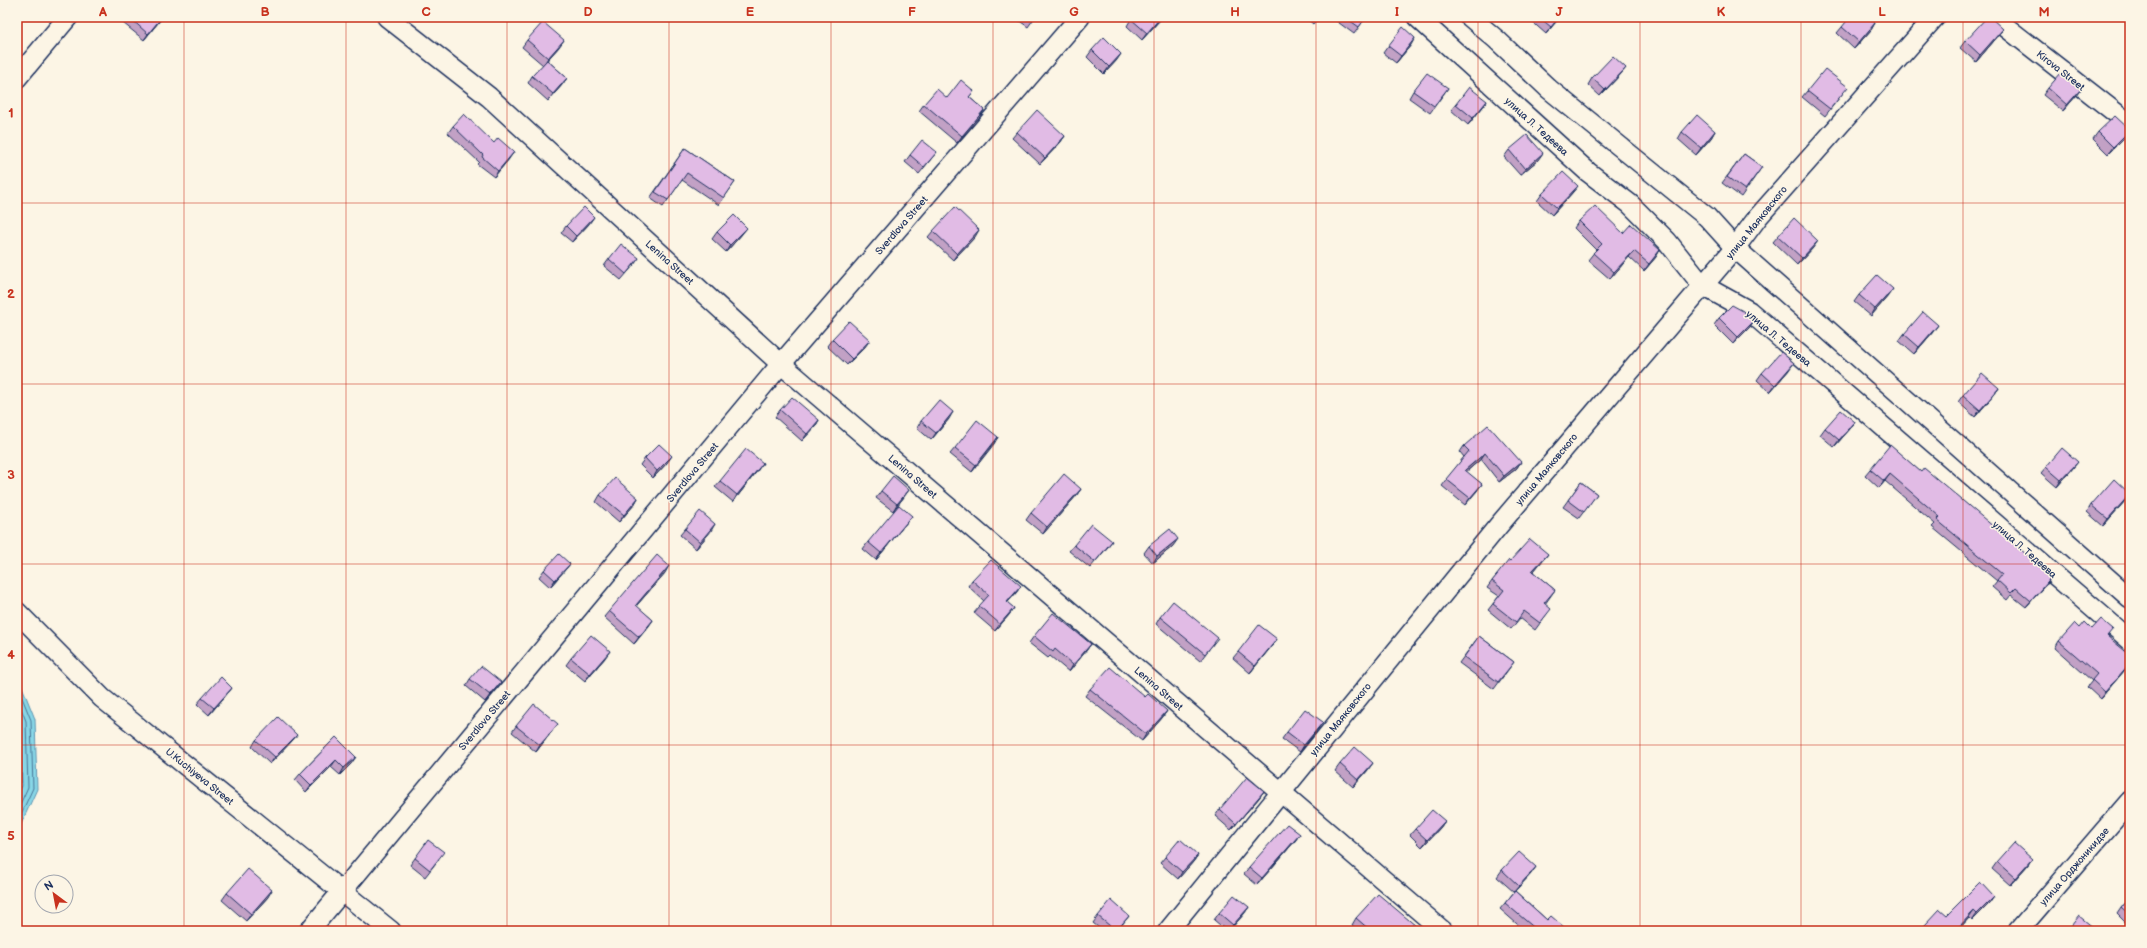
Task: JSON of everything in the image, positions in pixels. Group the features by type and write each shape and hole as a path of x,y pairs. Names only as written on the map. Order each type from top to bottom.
{"street":[{"path":"17,78 68,17"},
{"name":"Lenina Street","path":"387,17 490,97 782,364 1443,931"},
{"name":"Sverdlova Street","path":"310,931 782,364 1080,17"},
{"name":"улица Л. Тедеева","path":"1417,17 1588,172 1630,204 1667,241 1702,285 1749,311 2130,640"},
{"path":"1470,17 1498,40 1550,90 1707,217 1735,248 2130,598"},
{"name":"улица Маяковского","path":"1168,931 1499,525 1735,248 1758,217 1935,17"},
{"name":"Kirova Street","path":"1993,17 2130,124"},
{"name":"U.Kuchiyeva Street","path":"17,612 102,698 343,890 391,931"},
{"name":"улица Орджоникидзе","path":"2018,931 2130,801"}],"water":[{"path":"17,674 35,719 37,789 17,833"}],"building":[{"path":"129,17 162,17 148,34"},
{"path":"1028,17 1035,17 1032,20"},
{"path":"1134,17 1161,17 1147,33 1131,19"},
{"path":"1345,17 1366,17 1359,27"},
{"path":"1539,17 1559,17 1551,27"},
{"path":"1850,17 1868,17 1875,23 1859,42 1842,27"},
{"path":"1987,17 1990,17 2003,29 1980,55 1965,41"},
{"path":"543,22 564,40 548,58 527,40"},
{"path":"1403,27 1415,38 1401,56 1388,46"},
{"path":"1104,37 1121,54 1109,67 1092,50"},
{"path":"1613,56 1626,68 1605,90 1592,78"},
{"path":"547,60 567,78 553,94 532,76"},
{"path":"1825,69 1848,87 1830,109 1807,91"},
{"path":"1427,73 1448,88 1434,106 1413,91"},
{"path":"2061,73 2081,89 2067,105 2048,88"},
{"path":"961,80 974,91 969,97 984,110 962,136 924,104 937,89 947,98"},
{"path":"1469,87 1487,101 1473,118 1456,104"},
{"path":"1037,110 1065,136 1045,158 1017,132"},
{"path":"464,114 494,143 498,138 514,152 498,171 482,157 483,155 453,126"},
{"path":"1697,115 1715,131 1701,148 1682,132"},
{"path":"2115,116 2130,130 2113,147 2098,132"},
{"path":"1527,135 1543,153 1525,169 1509,150"},
{"path":"922,140 937,152 924,167 910,155"},
{"path":"685,148 735,182 724,198 687,173 668,200 655,192"},
{"path":"1744,154 1762,167 1745,190 1727,177"},
{"path":"1563,172 1578,186 1557,208 1542,194"},
{"path":"1595,206 1623,233 1631,224 1660,250 1649,264 1634,251 1614,272 1593,253 1602,244 1579,221"},
{"path":"584,207 594,217 576,236 566,226"},
{"path":"955,207 979,230 957,254 933,231"},
{"path":"734,215 747,228 730,245 717,232"},
{"path":"1794,218 1818,241 1802,258 1778,236"},
{"path":"621,244 639,258 626,274 609,259"},
{"path":"1877,275 1893,289 1875,309 1859,295"},
{"path":"1732,305 1743,311 1754,321 1738,337 1719,318"},
{"path":"1923,312 1938,325 1919,347 1904,334"},
{"path":"849,321 870,340 852,359 832,339"},
{"path":"1781,352 1794,363 1775,385 1762,373"},
{"path":"1982,373 1999,388 1980,410 1963,395"},
{"path":"792,397 819,420 807,434 780,410"},
{"path":"939,400 953,412 936,433 921,421"},
{"path":"1841,410 1855,422 1839,440 1825,428"},
{"path":"977,420 998,437 976,465 955,448"},
{"path":"1488,425 1521,462 1504,476 1485,453 1465,470 1482,484 1470,498 1446,479 1469,451 1464,446"},
{"path":"659,444 672,456 657,471 645,458"},
{"path":"1890,445 1921,472 1924,468 2052,576 2031,601 2016,588 2011,593 1997,580 2002,574 1937,520 1940,517 1890,474 1884,481 1870,469"},
{"path":"2062,448 2078,462 2061,480 2046,467"},
{"path":"746,449 763,463 737,495 720,481"},
{"path":"1064,474 1081,489 1047,527 1031,513"},
{"path":"893,476 909,490 897,504 881,491"},
{"path":"615,478 638,498 624,515 600,495"},
{"path":"2114,479 2130,494 2108,519 2091,505"},
{"path":"1581,482 1597,494 1584,512 1568,500"},
{"path":"899,505 912,516 881,553 868,542"},
{"path":"700,511 715,524 700,542 685,529"},
{"path":"1091,524 1112,541 1095,562 1074,545"},
{"path":"1170,529 1178,539 1157,556 1149,546"},
{"path":"1530,539 1548,554 1532,571 1555,590 1544,603 1551,609 1540,623 1524,611 1516,622 1493,604 1504,590 1492,581 1509,560 1510,561"},
{"path":"559,554 570,564 555,580 544,570"},
{"path":"657,555 669,566 636,605 653,620 639,637 609,611"},
{"path":"991,560 1021,586 1007,602 1014,608 1000,624 979,606 989,595 972,580"},
{"path":"1173,601 1218,638 1205,654 1160,617"},
{"path":"1053,613 1091,644 1073,665 1055,649 1053,652 1034,636"},
{"path":"2101,619 2113,629 2107,636 2130,655 2130,663 2105,692 2092,680 2097,674 2059,641 2075,623 2080,628 2085,622 2092,629"},
{"path":"1259,625 1277,639 1255,666 1238,652"},
{"path":"591,635 610,651 590,674 571,658"},
{"path":"1479,636 1514,662 1498,682 1464,657"},
{"path":"481,666 501,682 490,695 470,679"},
{"path":"1110,667 1145,697 1148,694 1167,711 1146,734 1090,689"},
{"path":"221,677 232,688 214,708 202,698"},
{"path":"534,704 558,724 540,745 516,726"},
{"path":"1305,709 1323,722 1304,745 1287,732"},
{"path":"278,717 297,735 275,757 256,740"},
{"path":"336,737 356,757 344,768 336,760 311,785 300,774"},
{"path":"1355,747 1373,763 1358,780 1340,764"},
{"path":"1247,777 1264,791 1236,824 1220,809"},
{"path":"1432,810 1445,821 1427,840 1415,829"},
{"path":"1287,824 1300,834 1262,878 1249,867"},
{"path":"1180,839 1198,855 1182,872 1165,857"},
{"path":"428,840 444,852 430,870 415,858"},
{"path":"2014,843 2032,859 2015,878 1997,862"},
{"path":"1519,852 1536,867 1519,886 1502,870"},
{"path":"248,869 272,890 251,914 227,893"},
{"path":"1980,882 1994,897 1977,914 1974,911 1955,931 1931,931 1925,925 1940,909 1947,915"},
{"path":"1515,891 1547,920 1551,916 1565,928 1563,931 1538,931 1505,903"},
{"path":"1378,894 1422,931 1371,931 1356,918"},
{"path":"1234,895 1249,907 1233,925 1219,913"},
{"path":"2130,898 2130,916 2121,908"},
{"path":"1111,900 1129,916 1116,931 1098,916"},
{"path":"2079,916 2094,928 2091,931 2067,931"}]}
